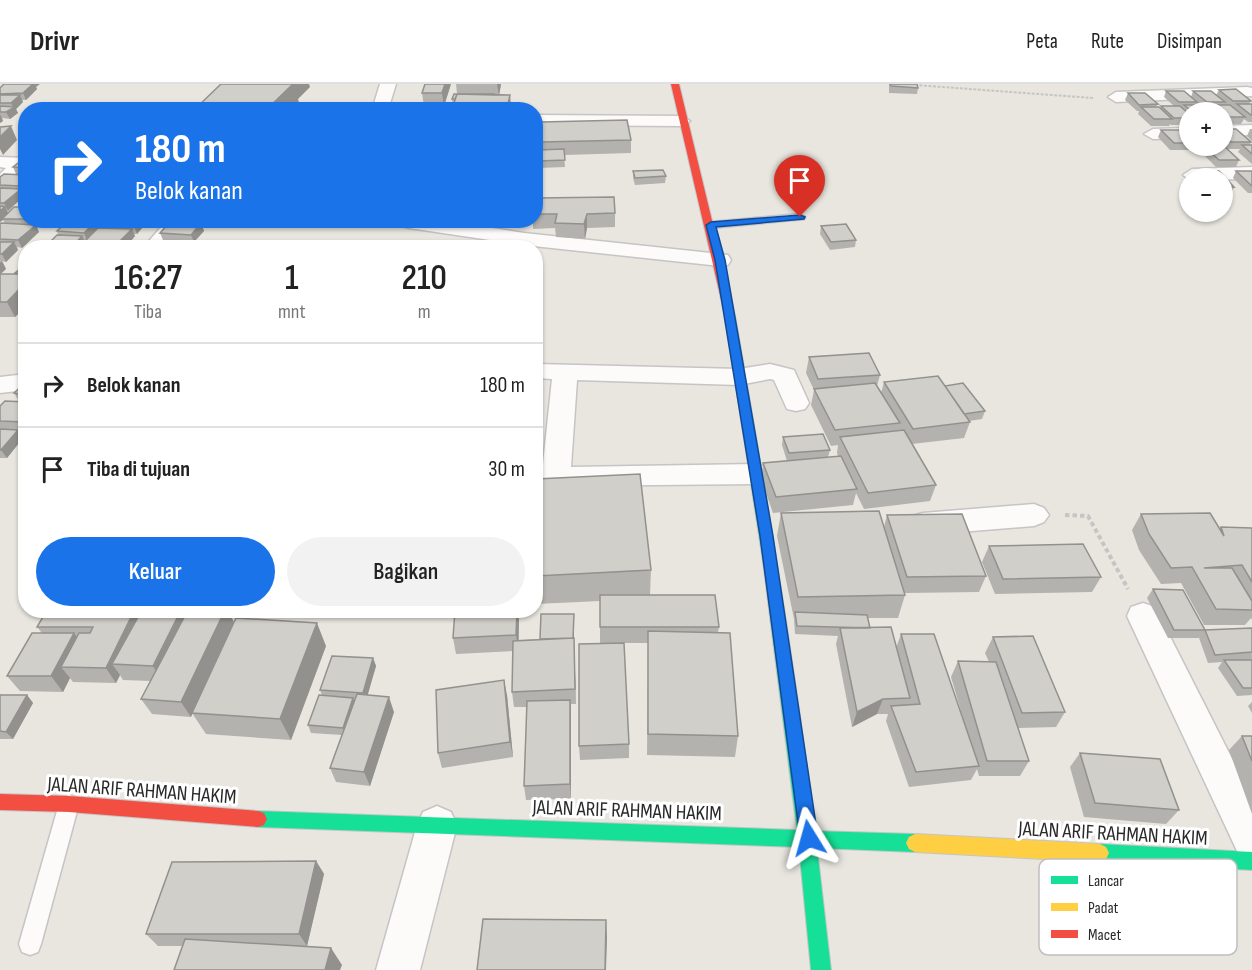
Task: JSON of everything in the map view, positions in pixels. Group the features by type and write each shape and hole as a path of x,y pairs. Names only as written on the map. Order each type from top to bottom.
{"street":[{"path":"382,102 388,84"},
{"path":"675,84 682,121 720,260 756,474 778,535 821,970"},
{"path":"1109,98 1245,90"},
{"path":"543,120 682,121"},
{"path":"1233,131 1252,130"},
{"path":"1153,134 1179,133"},
{"path":"0,162 18,162"},
{"path":"0,184 18,168"},
{"path":"1233,174 1252,173"},
{"path":"160,240 171,228"},
{"path":"450,228 533,240"},
{"path":"543,241 720,260"},
{"path":"543,371 739,378 770,371 785,375 796,403"},
{"path":"566,373 546,474 756,474"},
{"path":"0,385 18,383"},
{"path":"894,526 1034,515"},
{"path":"1143,616 1252,839"},
{"name":"JALAN ARIF RAHMAN HAKIM","path":"0,802 69,804 272,820 809,838 1213,859"},
{"path":"398,970 437,825"},
{"name":"JALAN ARIF RAHMAN HAKIM","path":"1237,860 1252,861"}],"lane":[{"path":"711,225 800,217"},
{"path":"30,944 69,804"}],"path":[{"path":"915,85 1109,98"},
{"path":"1034,515 1088,516 1143,616"}],"building":[{"path":"4,84 33,84 23,93 0,94 0,88"},
{"path":"221,84 293,84 274,102 202,102"},
{"path":"425,84 445,84 442,93 422,93"},
{"path":"890,84 917,84 918,88 891,86"},
{"path":"1236,89 1251,101 1233,101 1219,90"},
{"path":"1166,91 1184,91 1197,102 1179,102"},
{"path":"1193,91 1211,91 1225,102 1207,102"},
{"path":"1128,93 1145,93 1158,104 1139,105"},
{"path":"457,94 510,95 508,102 454,102"},
{"path":"0,95 20,95 11,103 0,103"},
{"path":"1237,104 1252,104 1252,115 1251,115"},
{"path":"0,106 15,107 6,112 0,112"},
{"path":"1161,106 1179,106 1179,118 1174,118"},
{"path":"1141,107 1159,107 1172,119 1154,119"},
{"path":"1233,107 1245,117 1233,117"},
{"path":"627,120 631,140 543,142 543,122"},
{"path":"11,126 0,137 0,127"},
{"path":"1233,129 1236,129 1251,142 1233,142"},
{"path":"1161,130 1179,130 1179,143 1174,143"},
{"path":"1242,145 1252,145 1252,154"},
{"path":"564,149 565,160 543,161 543,150"},
{"path":"1233,154 1239,160 1219,160 1215,156"},
{"path":"663,170 666,176 635,178 633,171"},
{"path":"1236,171 1252,171 1252,186"},
{"path":"4,174 18,175 18,186 0,185 0,177"},
{"path":"0,188 18,189 18,191 4,203 0,203"},
{"path":"614,197 615,213 587,214 584,224 555,223 557,214 543,214 543,198"},
{"path":"14,207 18,207 18,219 2,219"},
{"path":"0,224 18,224 18,228 32,228 18,240 0,239"},
{"path":"846,224 856,240 831,242 821,226"},
{"path":"60,228 89,228 84,233 57,231"},
{"path":"98,228 132,229 121,240 86,240"},
{"path":"165,228 197,228 191,235 160,233"},
{"path":"57,235 82,236 78,240 52,240"},
{"path":"0,242 14,242 0,254"},
{"path":"0,274 18,274 18,290 7,302 0,302"},
{"path":"869,353 880,375 818,379 809,357"},
{"path":"938,376 970,422 913,429 884,382"},
{"path":"875,383 900,423 835,430 814,389"},
{"path":"963,383 985,411 964,414 945,386"},
{"path":"5,401 18,402 18,422 0,421 0,406"},
{"path":"0,429 18,430 1,450 0,450"},
{"path":"904,430 936,485 868,493 840,437"},
{"path":"823,434 830,450 789,453 783,437"},
{"path":"841,456 857,489 776,497 763,463"},
{"path":"640,474 651,570 543,576 543,479"},
{"path":"879,511 905,595 798,597 781,513"},
{"path":"1210,513 1224,536 1221,527 1252,528 1252,582 1242,565 1204,568 1232,568 1252,601 1252,610 1216,609 1192,567 1171,568 1149,534 1141,514"},
{"path":"962,514 986,576 907,577 887,515"},
{"path":"1083,544 1101,577 1003,579 989,546"},
{"path":"1153,589 1183,590 1205,630 1174,630"},
{"path":"600,595 715,595 719,627 600,627"},
{"path":"795,612 867,615 870,628 797,626"},
{"path":"543,614 574,614 573,638 540,639"},
{"path":"42,618 131,618 106,668 61,667 79,633 90,633 93,627 37,627"},
{"path":"138,618 177,618 153,666 112,664"},
{"path":"184,618 221,618 181,702 141,699"},
{"path":"236,618 317,623 280,719 192,713"},
{"path":"454,618 517,618 516,635 453,638"},
{"path":"891,627 910,698 883,699 857,712 840,628"},
{"path":"1252,628 1252,652 1215,655 1205,630"},
{"path":"648,631 730,633 738,736 648,734"},
{"path":"32,633 74,633 51,676 7,676"},
{"path":"901,634 934,634 979,766 916,772 891,706 920,704"},
{"path":"1033,636 1065,712 1022,713 993,637"},
{"path":"574,638 575,689 512,692 513,641"},
{"path":"624,643 629,744 579,746 579,644"},
{"path":"332,656 373,658 363,693 320,690"},
{"path":"1224,660 1252,660 1252,688 1243,688"},
{"path":"958,661 996,662 1029,761 987,761"},
{"path":"504,680 510,742 438,753 436,690"},
{"path":"357,694 389,697 364,772 330,768"},
{"path":"0,695 27,695 6,732 0,731"},
{"path":"319,695 353,698 343,728 308,725"},
{"path":"570,700 570,784 524,786 527,701"},
{"path":"1242,736 1252,736 1252,761"},
{"path":"1080,753 1160,759 1179,810 1095,803"},
{"path":"316,861 299,934 146,934 172,862"},
{"path":"483,919 606,920 605,970 477,970"},
{"path":"185,939 331,948 325,970 174,970"}],"traffic: fast":[{"path":"730,316 782,642 804,806 821,970"},
{"path":"258,819 915,843"},
{"path":"1100,853 1214,859"},
{"path":"1237,860 1252,861"}],"traffic: slow":[{"path":"915,843 1100,853"}],"traffic: jam":[{"path":"675,84 730,316"},
{"path":"0,802 69,804 258,819"}],"route":[{"path":"800,217 711,225 720,260 766,536 809,838"}]}
